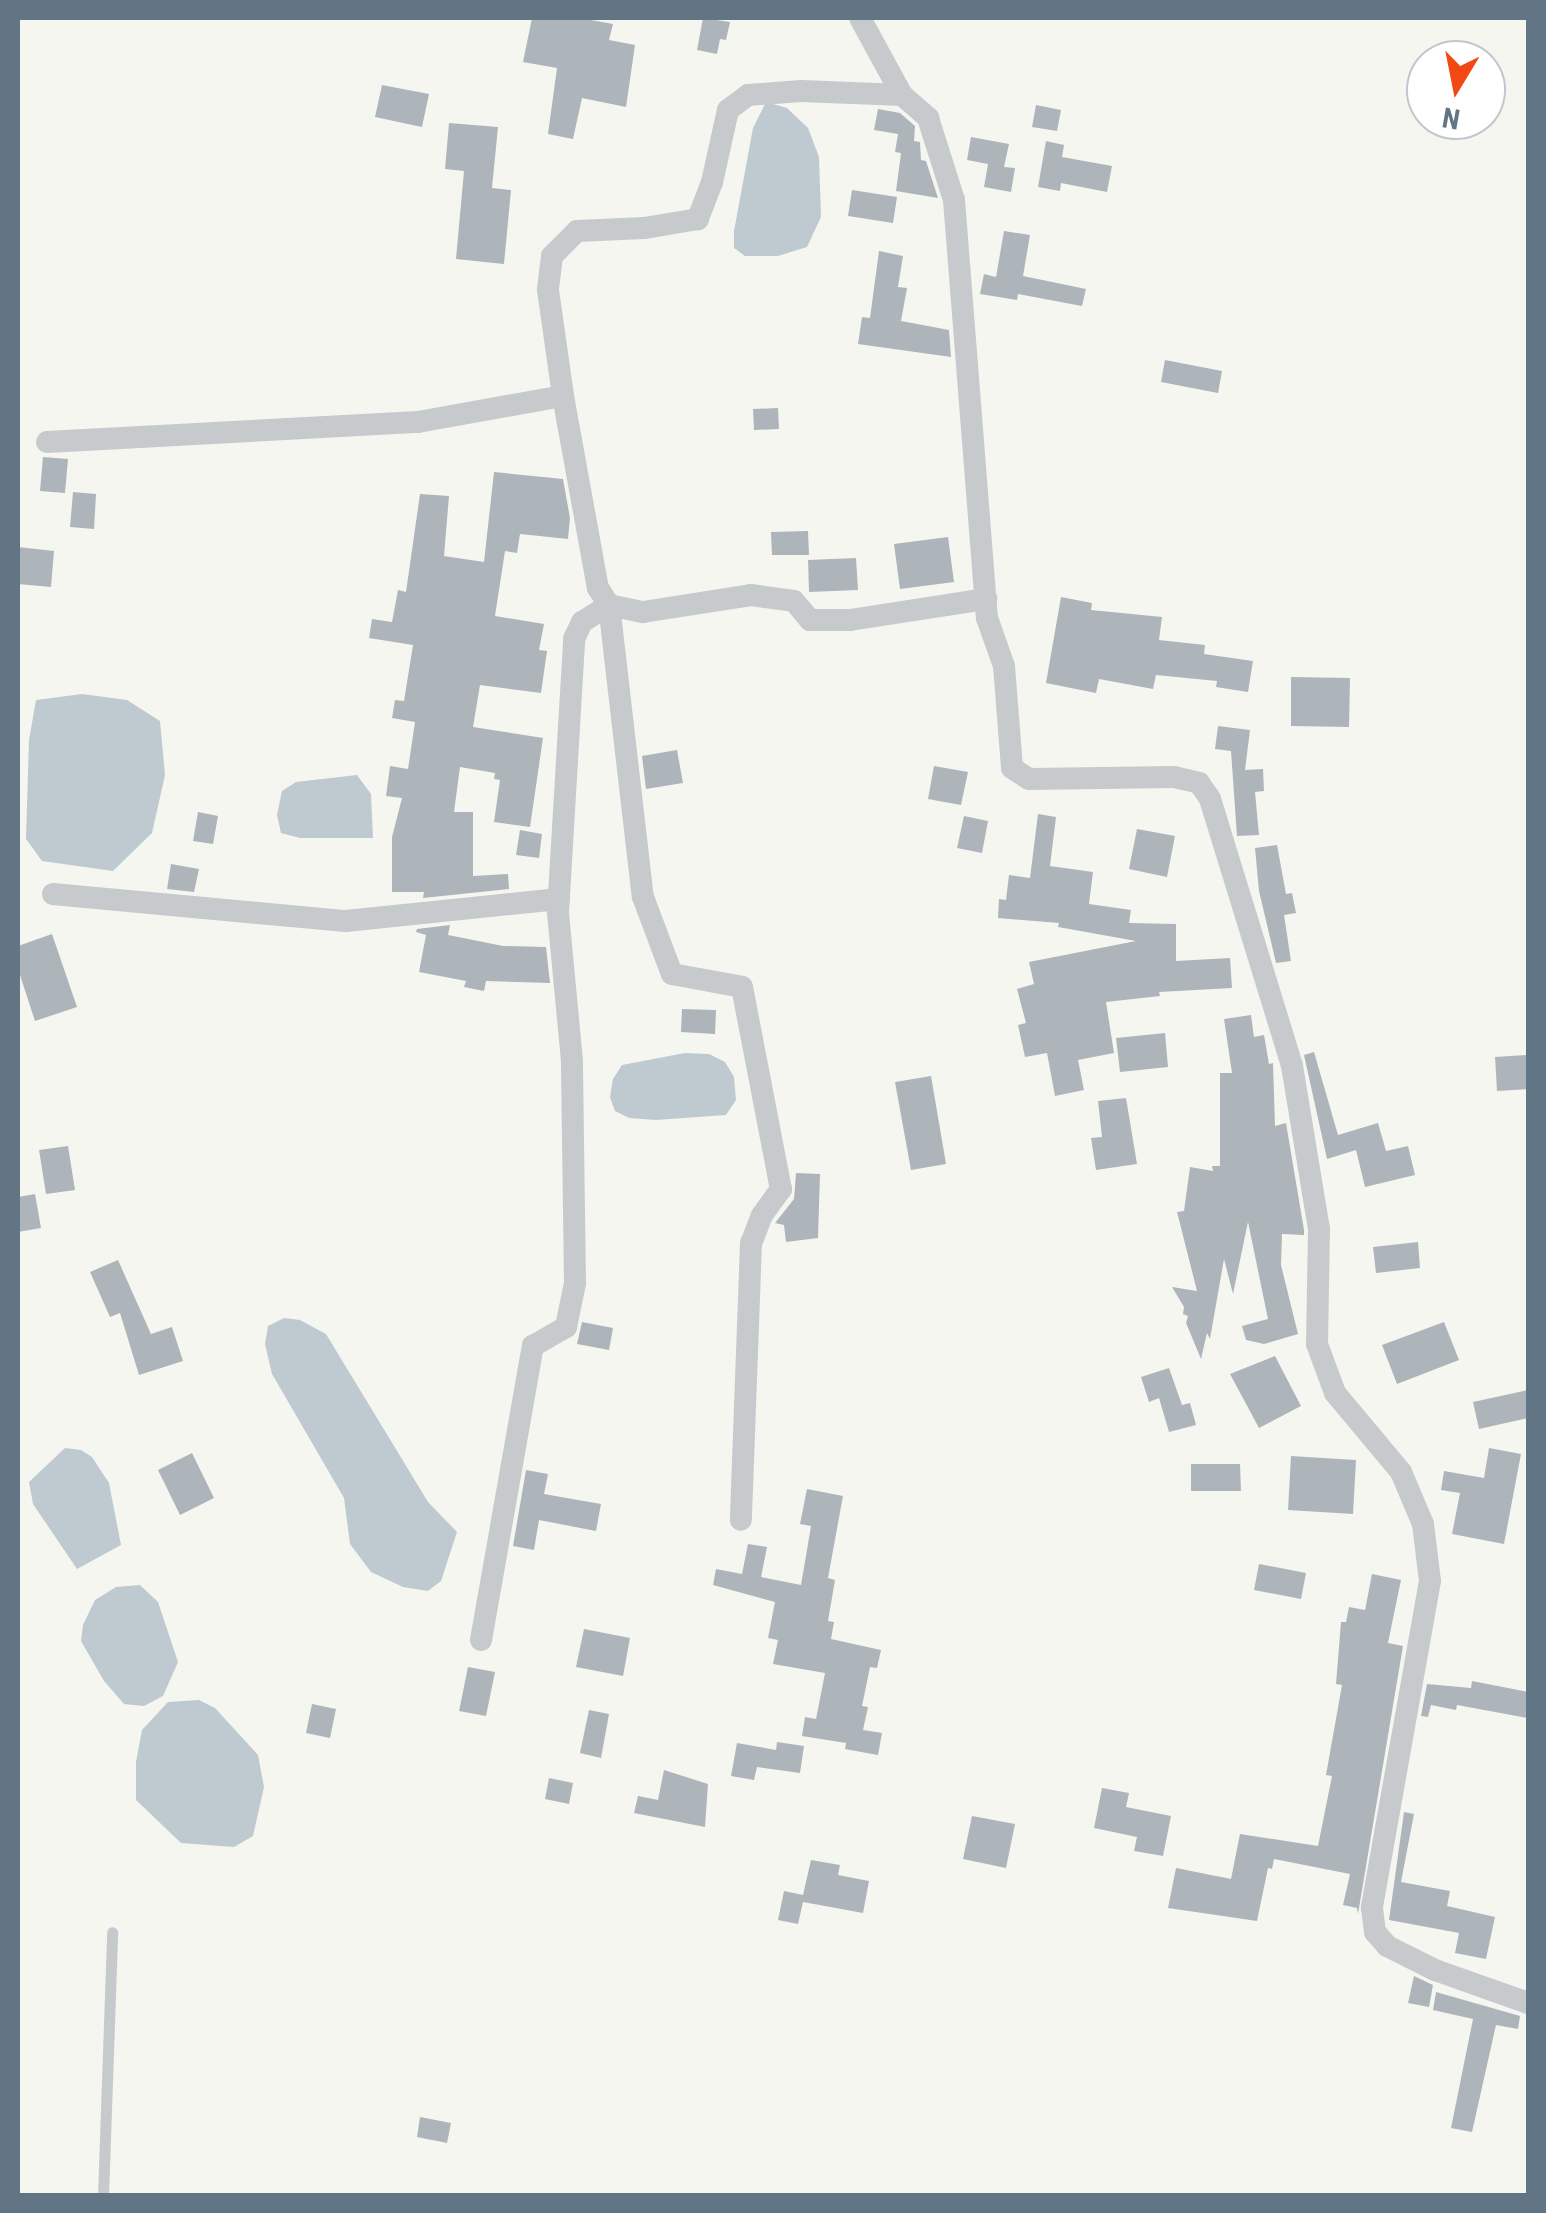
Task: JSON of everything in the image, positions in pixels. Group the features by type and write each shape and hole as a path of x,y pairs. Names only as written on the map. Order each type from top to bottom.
{"street":[{"path":"860,18 902,95 928,118 954,200 986,599 1004,666 1012,768 1029,780 1174,777 1199,783 1210,799 1292,1066 1319,1229 1317,1344 1335,1393 1401,1472 1422,1524 1430,1581 1372,1908 1375,1932 1387,1946 1435,1970 1528,2003"},
{"path":"741,1520 751,1243 762,1215 781,1189 742,987 672,974 643,897 610,605 598,588 548,290 552,256 577,231 644,228 698,219 712,182 728,110 748,95 801,90 902,95"},
{"path":"47,442 418,422 563,396"},
{"path":"481,1640 532,1346 566,1327 574,1283 572,1061 559,900 574,639 582,622 610,605 643,612 752,595 794,601 810,620 850,620 986,599"},
{"path":"53,894 346,921 559,900"}],"lane":[{"path":"103,2196 112,1932"}],"shaded area":[{"path":"766,102 787,108 808,128 819,157 821,217 807,247 778,256 745,256 734,248 734,231 753,128"},
{"path":"82,694 127,700 160,721 165,775 152,833 113,871 42,861 26,839 29,740 36,700"},
{"path":"357,775 371,794 373,838 300,838 281,833 277,815 282,791 296,782"},
{"path":"685,1053 709,1054 725,1062 734,1077 736,1100 726,1115 656,1120 629,1118 615,1111 610,1097 613,1079 622,1065"},
{"path":"284,1318 300,1320 326,1334 428,1502 457,1532 441,1581 428,1591 403,1587 371,1572 350,1544 344,1498 272,1374 265,1344 268,1326"},
{"path":"65,1448 81,1450 92,1457 109,1483 121,1545 77,1569 33,1504 29,1482"},
{"path":"140,1585 158,1602 178,1662 163,1696 144,1706 124,1704 104,1681 81,1641 83,1625 95,1600 116,1587"},
{"path":"199,1700 215,1708 258,1755 264,1787 253,1836 234,1847 181,1843 136,1800 136,1762 142,1730 168,1702"}],"building":[{"path":"532,18 580,18 613,24 609,40 635,45 626,107 582,98 573,139 548,134 557,68 523,62"},
{"path":"703,18 730,22 726,40 720,39 717,54 697,50"},
{"path":"382,85 429,94 422,127 375,117"},
{"path":"1036,105 1061,110 1057,131 1032,127"},
{"path":"878,109 900,113 915,126 914,141 920,142 921,160 926,161 938,198 896,191 901,153 895,152 898,134 874,130"},
{"path":"449,123 498,127 492,188 511,190 504,264 456,259 464,171 445,169"},
{"path":"971,137 1009,144 1004,167 1015,168 1011,192 984,187 988,164 967,160"},
{"path":"1046,141 1064,145 1062,157 1112,166 1107,192 1061,183 1060,191 1038,187"},
{"path":"852,190 897,197 893,223 848,216"},
{"path":"1004,231 1030,235 1023,276 1086,289 1082,306 1018,294 1017,300 980,294 984,274 996,277"},
{"path":"879,251 903,256 898,287 907,288 901,321 949,330 951,357 858,344 862,317 870,318"},
{"path":"1165,360 1222,371 1218,393 1161,382"},
{"path":"778,408 779,429 754,430 753,409"},
{"path":"43,457 68,459 65,493 40,491"},
{"path":"494,472 563,479 570,518 568,539 520,534 517,553 505,551 495,616 544,624 539,650 547,651 541,693 480,685 473,727 543,738 530,827 494,822 500,780 494,779 495,773 460,767 454,812 473,812 473,876 508,874 509,889 423,898 424,892 392,892 392,837 402,798 386,796 390,766 408,769 415,722 392,718 395,700 404,701 413,645 369,638 372,619 392,622 398,590 406,592 420,494 449,496 444,556 484,562"},
{"path":"73,492 96,494 94,529 70,527"},
{"path":"808,531 809,555 772,555 771,532"},
{"path":"948,537 954,582 900,589 894,544"},
{"path":"18,547 54,551 51,587 18,584"},
{"path":"856,558 858,590 809,592 808,560"},
{"path":"1061,597 1092,603 1091,610 1162,617 1159,640 1205,645 1204,654 1253,661 1248,692 1216,687 1217,681 1156,675 1153,689 1099,679 1096,693 1046,683"},
{"path":"1291,677 1350,678 1349,727 1291,726"},
{"path":"1218,726 1250,730 1245,770 1263,769 1264,791 1255,792 1259,835 1237,836 1231,751 1215,749"},
{"path":"677,750 683,783 646,789 642,756"},
{"path":"934,766 968,772 961,805 928,799"},
{"path":"198,812 218,816 213,844 193,841"},
{"path":"1038,814 1056,817 1050,866 1093,872 1089,904 1131,910 1129,923 1176,924 1176,961 1230,958 1232,988 1159,992 1160,996 1106,1002 1114,1053 1078,1060 1084,1090 1055,1096 1047,1053 1025,1057 1018,1025 1026,1023 1017,989 1034,984 1029,962 1136,941 1058,927 1059,923 998,918 999,899 1006,900 1009,875 1030,878"},
{"path":"964,816 988,821 982,853 957,848"},
{"path":"1137,829 1175,836 1167,877 1129,869"},
{"path":"520,830 542,834 539,858 516,855"},
{"path":"1277,845 1286,894 1292,893 1296,913 1284,915 1291,961 1276,963 1259,891 1255,848"},
{"path":"171,864 199,869 194,892 167,889"},
{"path":"450,925 448,935 503,946 546,947 550,983 486,981 484,991 464,987 466,981 419,972 426,935 416,932 417,929"},
{"path":"52,934 77,1007 35,1021 18,969 18,946"},
{"path":"682,1009 716,1010 715,1034 681,1032"},
{"path":"1251,1015 1254,1037 1264,1035 1269,1064 1273,1063 1275,1126 1286,1123 1304,1230 1304,1235 1282,1234 1281,1265 1298,1334 1264,1344 1246,1340 1242,1326 1268,1319 1248,1222 1233,1294 1224,1259 1210,1339 1207,1333 1201,1359 1186,1323 1188,1316 1183,1314 1184,1307 1172,1287 1197,1291 1177,1212 1184,1211 1190,1167 1213,1171 1212,1166 1220,1166 1220,1073 1232,1073 1224,1019"},
{"path":"1165,1033 1168,1067 1120,1072 1116,1038"},
{"path":"1314,1052 1338,1135 1378,1123 1386,1151 1408,1146 1415,1175 1365,1187 1356,1150 1327,1159 1304,1055"},
{"path":"1528,1055 1528,1089 1497,1091 1495,1057"},
{"path":"931,1076 946,1164 911,1170 895,1082"},
{"path":"1126,1098 1137,1164 1096,1170 1091,1138 1102,1137 1098,1101"},
{"path":"68,1146 75,1190 46,1194 39,1150"},
{"path":"796,1173 820,1174 818,1238 786,1242 784,1225 775,1223 794,1199"},
{"path":"35,1194 41,1228 18,1232 18,1197"},
{"path":"1418,1242 1420,1268 1376,1273 1373,1247"},
{"path":"118,1260 151,1334 172,1327 183,1361 139,1375 120,1313 110,1317 90,1272"},
{"path":"582,1322 613,1328 609,1350 577,1344"},
{"path":"1444,1322 1459,1360 1397,1384 1382,1345"},
{"path":"1275,1356 1301,1406 1259,1428 1230,1374"},
{"path":"1169,1368 1182,1405 1190,1403 1196,1425 1169,1432 1159,1398 1149,1402 1141,1377"},
{"path":"1528,1390 1528,1418 1479,1429 1473,1402"},
{"path":"1489,1448 1521,1454 1504,1544 1452,1534 1460,1493 1441,1490 1444,1471 1484,1478"},
{"path":"192,1453 214,1498 180,1515 158,1470"},
{"path":"1291,1456 1356,1460 1353,1514 1288,1510"},
{"path":"1191,1464 1240,1464 1241,1491 1191,1491"},
{"path":"526,1470 548,1474 544,1494 601,1504 596,1531 539,1520 534,1550 513,1546"},
{"path":"807,1489 843,1496 828,1578 835,1580 828,1621 834,1622 831,1639 881,1650 877,1668 870,1667 862,1706 868,1707 863,1730 882,1733 878,1755 845,1749 846,1743 802,1736 805,1717 816,1719 825,1673 773,1664 778,1640 768,1638 775,1602 713,1585 716,1569 742,1574 748,1544 767,1547 761,1577 801,1585 811,1526 800,1524"},
{"path":"1259,1564 1306,1573 1301,1599 1254,1590"},
{"path":"1372,1574 1401,1580 1388,1643 1403,1646 1358,1914 1357,1908 1343,1905 1350,1874 1274,1859 1272,1869 1268,1868 1257,1921 1168,1908 1176,1868 1231,1879 1240,1834 1318,1846 1332,1776 1326,1775 1342,1685 1336,1684 1341,1622 1346,1622 1349,1607 1365,1610"},
{"path":"584,1629 630,1638 623,1676 576,1667"},
{"path":"468,1667 495,1672 486,1716 459,1711"},
{"path":"1472,1681 1528,1692 1528,1718 1457,1705 1456,1710 1431,1705 1428,1717 1421,1716 1427,1684 1471,1688"},
{"path":"312,1704 336,1709 330,1738 306,1733"},
{"path":"589,1710 609,1714 601,1758 580,1753"},
{"path":"777,1742 804,1746 800,1773 757,1767 754,1780 731,1776 737,1743 776,1750"},
{"path":"664,1770 708,1784 705,1827 634,1813 638,1796 658,1800"},
{"path":"549,1778 573,1783 569,1804 545,1799"},
{"path":"1102,1788 1129,1793 1126,1807 1171,1816 1163,1856 1134,1851 1137,1837 1094,1828"},
{"path":"1404,1812 1414,1814 1401,1882 1450,1891 1447,1906 1495,1917 1486,1959 1455,1953 1459,1933 1389,1920"},
{"path":"972,1816 1015,1824 1006,1868 963,1859"},
{"path":"811,1860 840,1865 838,1875 869,1881 863,1913 803,1902 798,1924 778,1920 784,1891 803,1895"},
{"path":"1414,1976 1433,1985 1429,2007 1408,2003"},
{"path":"1436,1992 1520,2016 1518,2029 1496,2025 1472,2132 1451,2128 1473,2019 1433,2010"},
{"path":"420,2117 451,2123 447,2143 417,2137"}]}
